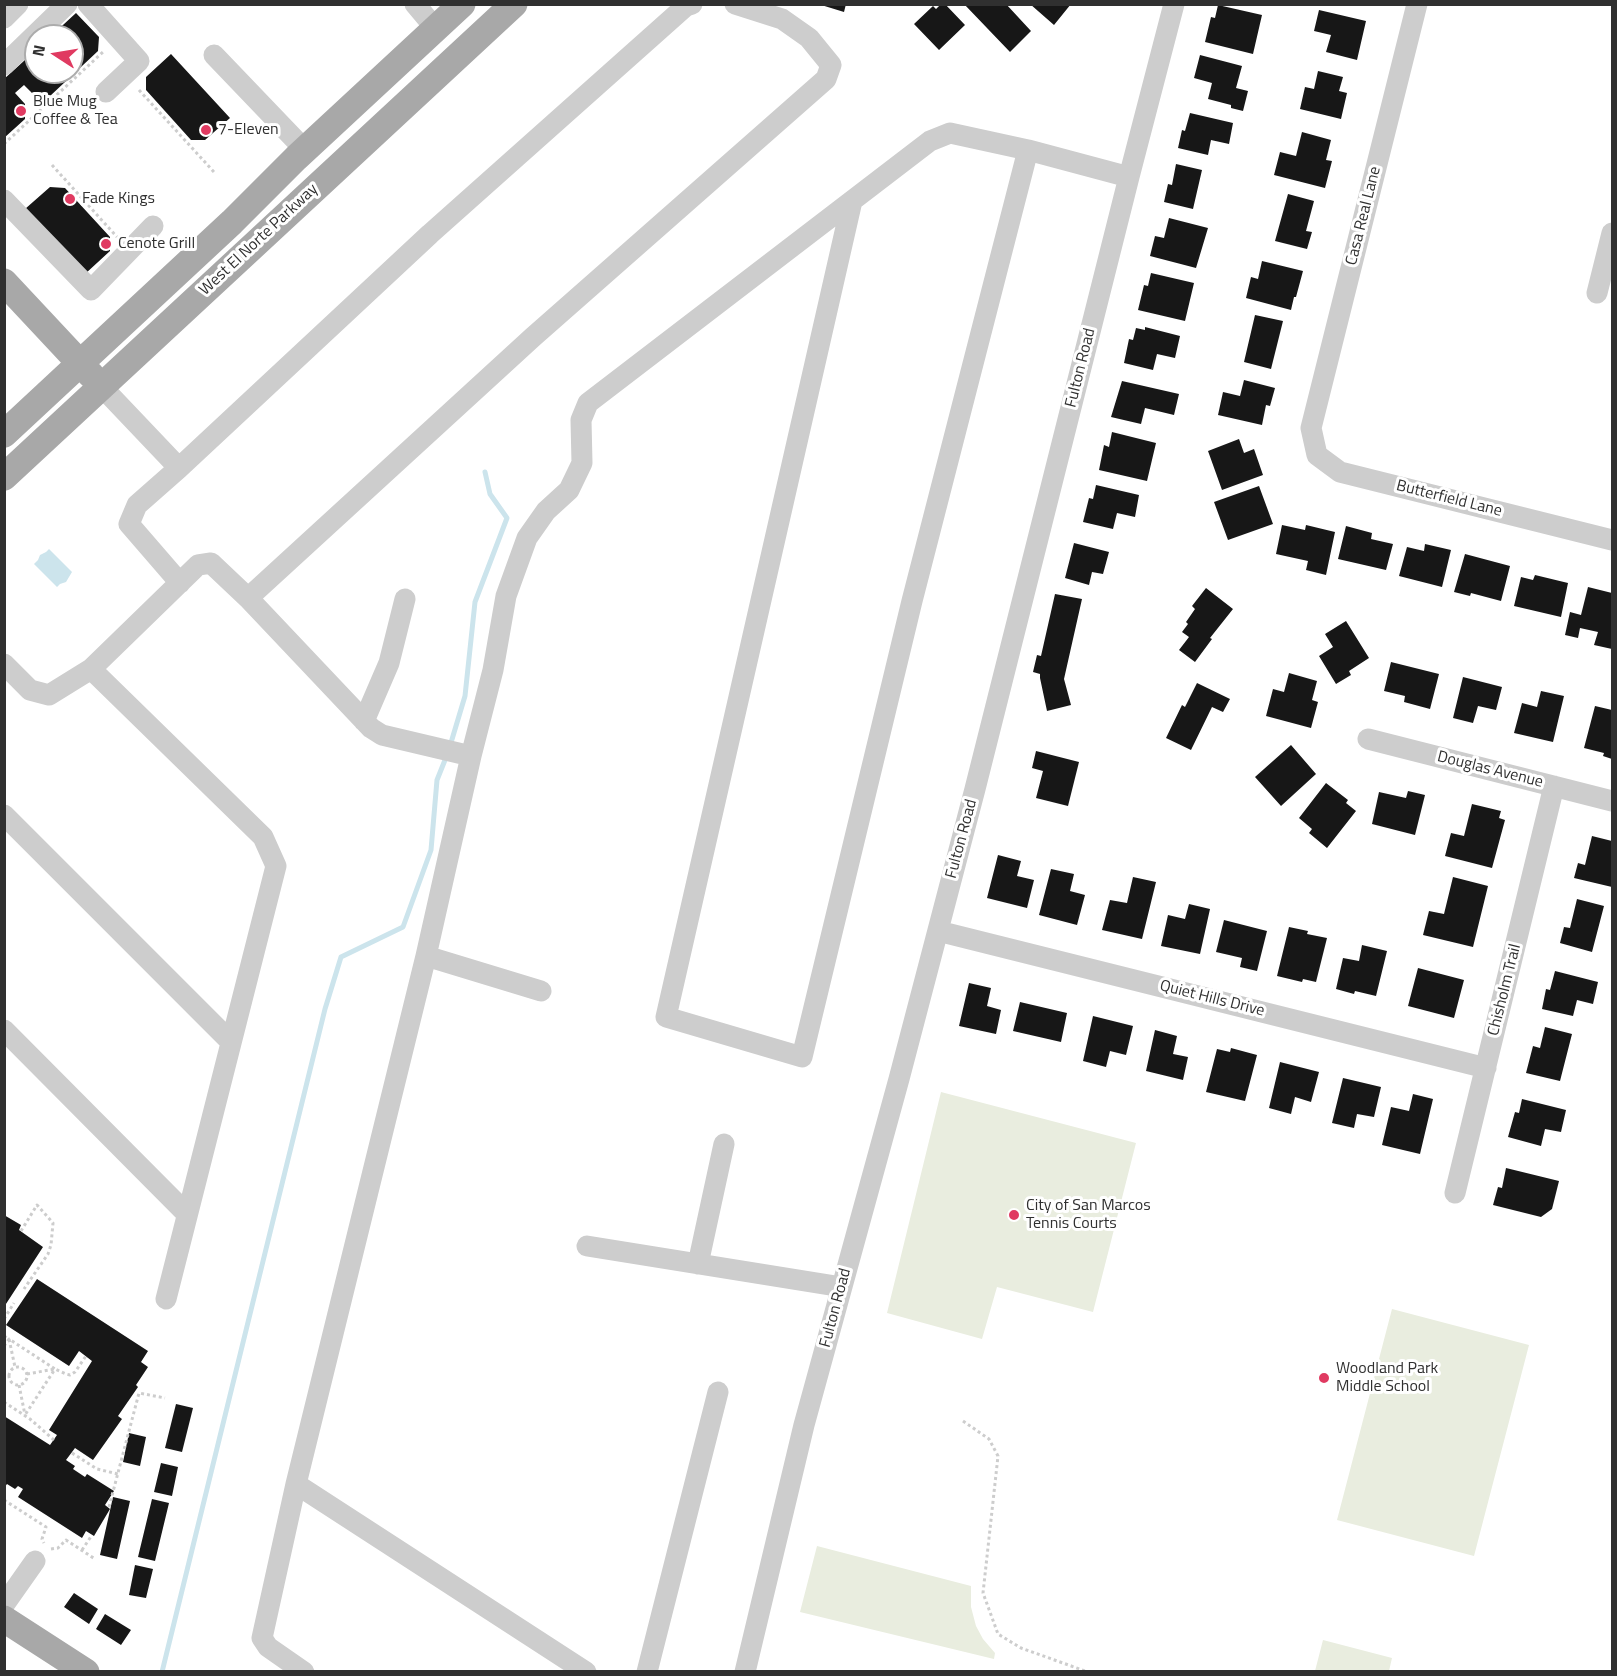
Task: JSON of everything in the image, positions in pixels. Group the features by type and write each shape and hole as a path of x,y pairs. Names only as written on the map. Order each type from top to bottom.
{"main road":[{"name":"West El Norte Parkway","path":"4,434 462,4"},
{"name":"West El Norte Parkway","path":"4,477 514,4"},
{"path":"4,282 102,387"},
{"path":"4,1619 86,1671"}],"street":[{"path":"4,18 18,4"},
{"path":"4,65 67,4"},
{"path":"88,4 139,61 106,92"},
{"path":"415,4 436,28"},
{"path":"180,583 129,524 136,505 179,468 430,234 686,6 692,4"},
{"path":"248,598 533,337 826,79 831,65 809,39 782,19 735,4"},
{"name":"Fulton Road","path":"745,1671 804,1425 978,779 1174,4"},
{"name":"Casa Real Lane","path":"1311,428 1417,4"},
{"path":"214,55 304,150"},
{"path":"304,1671 268,1647 262,1638 296,1484 426,956 455,752 493,670 506,596 527,538 546,511 569,490 582,463 580,420 588,403 930,141 950,133 1028,150 1129,177"},
{"path":"852,201 666,1017 802,1057 912,601 1028,150"},
{"path":"4,200 91,290 153,226"},
{"path":"1597,293 1612,233"},
{"path":"102,387 179,468"},
{"name":"Butterfield Lane","path":"1311,428 1317,455 1340,472 1612,540"},
{"path":"4,664 30,690 50,694 91,669 198,565 211,563 248,598 371,728 382,735 455,752"},
{"path":"364,721 389,663 405,599"},
{"path":"91,669 263,837 276,866 166,1299"},
{"name":"Douglas Avenue","path":"1368,739 1612,801"},
{"name":"Chisholm Trail","path":"1455,1193 1554,786"},
{"path":"4,815 231,1042"},
{"name":"Quiet Hills Drive","path":"938,931 1486,1068"},
{"path":"426,956 541,991"},
{"path":"4,1030 187,1214"},
{"path":"698,1264 724,1144"},
{"path":"587,1246 842,1287"},
{"path":"647,1671 718,1392"},
{"path":"296,1484 585,1671"},
{"path":"4,1605 35,1561"}],"path":[{"path":"4,144 20,132 104,52 105,44"},
{"path":"139,90 214,172"},
{"path":"52,165 129,251"},
{"path":"21,1232 37,1205 53,1223 48,1254 24,1289"},
{"path":"4,1319 14,1303"},
{"path":"4,1336 55,1369 70,1375 75,1372 86,1356"},
{"path":"4,1346 9,1339"},
{"path":"9,1339 15,1367"},
{"path":"15,1367 23,1369 27,1374"},
{"path":"15,1367 10,1371 7,1379 13,1384 19,1385 25,1382 27,1374"},
{"path":"27,1374 55,1369"},
{"path":"25,1415 55,1369"},
{"path":"19,1385 25,1415"},
{"path":"109,1508 140,1393 165,1398"},
{"path":"4,1402 25,1415 54,1440"},
{"path":"963,1421 989,1438 998,1456 983,1593 998,1634 1021,1648 1088,1671"},
{"path":"72,1453 96,1469 118,1474"},
{"path":"4,1500 46,1527 42,1539 46,1546 53,1549 58,1548 66,1540 95,1559"},
{"path":"82,1550 92,1535"}],"shaded area":[{"name":"City of San Marcos Tennis Courts","path":"941,1092 1136,1143 1093,1312 997,1287 982,1339 887,1313"},
{"path":"1392,1309 1529,1345 1474,1556 1337,1520"},
{"path":"817,1546 971,1586 971,1607 976,1626 995,1653 994,1659 800,1612"},
{"path":"1323,1640 1392,1658 1389,1671 1315,1671"}],"water":[{"path":"49,549 72,572 66,582 57,587 34,564 40,555"}],"building":[{"path":"818,4 846,4 844,12"},
{"path":"941,4 945,4 965,25 939,50 914,24 933,6 936,9"},
{"path":"964,4 1006,4 1031,31 1010,52"},
{"path":"1030,4 1071,4 1054,25"},
{"path":"1218,5 1262,15 1253,54 1205,42 1211,17 1215,18"},
{"path":"1319,10 1366,21 1357,60 1326,52 1331,35 1314,31"},
{"path":"76,13 99,37 98,51 84,64 84,24 64,24"},
{"path":"171,54 230,118 205,140 191,140 146,90 146,77"},
{"path":"1200,55 1242,66 1236,88 1248,91 1243,111 1208,99 1212,83 1194,78"},
{"path":"24,61 24,84 63,84 49,97 35,96 24,85 15,93 25,104 25,119 4,138 4,79"},
{"path":"1318,71 1343,77 1339,91 1347,93 1341,119 1300,109 1305,87 1314,89"},
{"path":"1190,113 1233,123 1229,144 1211,140 1208,155 1178,148 1182,130 1185,131"},
{"path":"1302,132 1331,140 1326,160 1332,161 1325,188 1274,175 1280,152 1296,156"},
{"path":"1176,164 1202,170 1193,209 1164,202 1168,184 1172,185"},
{"path":"50,187 65,188 110,237 110,251 85,274 25,209"},
{"path":"1288,194 1314,201 1306,231 1312,232 1307,249 1275,241"},
{"path":"1169,218 1208,228 1196,268 1150,256 1155,236 1164,238"},
{"path":"1262,261 1303,271 1291,310 1246,298 1251,277 1258,279"},
{"path":"1151,273 1194,283 1185,321 1138,310 1144,285 1148,286"},
{"path":"1255,315 1283,321 1271,369 1244,362"},
{"path":"1145,327 1180,336 1175,358 1157,354 1153,370 1124,363 1129,339 1133,340 1136,328 1145,330"},
{"path":"1244,380 1275,388 1270,406 1266,405 1262,425 1218,415 1223,392 1240,396"},
{"path":"1122,381 1179,394 1174,415 1145,408 1141,424 1111,417"},
{"path":"1112,432 1156,443 1147,481 1099,470 1104,445 1109,447"},
{"path":"1239,439 1244,453 1254,449 1263,475 1222,490 1208,451"},
{"path":"1096,485 1139,495 1135,517 1117,513 1113,529 1083,522 1089,498 1093,499"},
{"path":"1259,486 1273,524 1228,540 1214,502"},
{"path":"1282,525 1305,530 1306,525 1335,532 1326,575 1306,570 1308,561 1276,554"},
{"path":"1346,526 1372,533 1371,539 1393,544 1386,570 1338,559"},
{"path":"1074,543 1109,552 1103,574 1092,572 1089,585 1065,578"},
{"path":"1425,544 1451,550 1442,587 1399,576 1407,547 1424,551"},
{"path":"1465,554 1510,566 1501,601 1471,593 1470,596 1454,592"},
{"path":"1535,575 1568,583 1561,617 1514,606 1521,577 1533,580"},
{"path":"1588,587 1612,593 1612,649 1594,645 1598,632 1580,628 1578,638 1565,635 1570,612 1581,615"},
{"path":"1206,588 1233,609 1195,662 1179,650 1189,637 1182,632 1195,609 1192,606"},
{"path":"1055,594 1082,599 1064,679 1071,705 1047,711 1040,674 1033,672 1037,655 1041,656"},
{"path":"1346,621 1369,658 1349,671 1351,675 1336,684 1319,656 1333,647 1325,634"},
{"path":"1391,662 1439,674 1430,709 1404,702 1405,696 1384,691"},
{"path":"1289,673 1317,681 1312,700 1318,702 1311,728 1266,716 1273,689 1284,692"},
{"path":"1463,677 1502,687 1496,710 1478,706 1473,723 1453,718"},
{"path":"1197,683 1230,699 1223,712 1212,707 1191,750 1166,738 1182,705 1185,707"},
{"path":"1541,691 1564,696 1553,742 1514,733 1522,703 1537,707"},
{"path":"1595,706 1612,710 1612,759 1603,756 1604,753 1584,748"},
{"path":"1291,745 1316,774 1281,806 1255,777"},
{"path":"1036,751 1079,762 1068,806 1036,798 1043,771 1032,768"},
{"path":"1326,783 1348,800 1346,803 1356,811 1327,848 1309,833 1312,829 1299,818"},
{"path":"1408,791 1425,795 1415,835 1372,824 1379,792 1406,798"},
{"path":"1472,804 1501,811 1499,818 1505,820 1492,868 1445,856 1451,833 1464,836"},
{"path":"1592,836 1612,841 1612,887 1574,878 1578,863 1585,865"},
{"path":"998,855 1021,861 1017,876 1034,880 1027,908 987,898"},
{"path":"1051,869 1074,874 1070,891 1085,895 1077,925 1039,915"},
{"path":"1133,877 1156,882 1142,939 1102,930 1110,900 1127,903"},
{"path":"1453,877 1488,886 1473,947 1423,935 1429,911 1444,914"},
{"path":"1577,899 1604,906 1592,952 1560,943 1564,927 1570,928"},
{"path":"1189,904 1210,909 1200,954 1161,946 1168,915 1185,919"},
{"path":"1224,920 1267,931 1257,971 1240,967 1242,958 1216,952"},
{"path":"1289,927 1327,938 1316,982 1303,979 1302,982 1277,976"},
{"path":"1362,945 1387,951 1376,996 1355,991 1354,994 1336,989 1343,958 1359,961"},
{"path":"1418,968 1464,980 1454,1018 1408,1006"},
{"path":"1555,971 1598,982 1593,1004 1577,1000 1573,1016 1542,1009 1546,989 1550,990"},
{"path":"969,983 991,988 987,1006 1001,1010 996,1034 959,1026"},
{"path":"1020,1002 1067,1013 1061,1042 1013,1031"},
{"path":"1093,1016 1133,1026 1126,1055 1110,1051 1106,1067 1083,1061"},
{"path":"1545,1027 1572,1034 1560,1081 1526,1073 1533,1046 1540,1048"},
{"path":"1155,1030 1177,1036 1173,1054 1188,1057 1183,1080 1146,1071"},
{"path":"1231,1048 1257,1055 1245,1101 1206,1092 1217,1049 1230,1052"},
{"path":"1280,1062 1319,1072 1311,1102 1295,1097 1291,1114 1269,1108"},
{"path":"1343,1078 1381,1087 1374,1117 1357,1114 1354,1128 1332,1123"},
{"path":"1413,1094 1433,1099 1420,1154 1382,1145 1391,1107 1409,1111"},
{"path":"1522,1099 1566,1110 1561,1132 1545,1129 1541,1146 1508,1137 1515,1112 1519,1113"},
{"path":"1506,1168 1559,1181 1552,1209 1541,1217 1493,1205 1498,1187 1502,1188"},
{"path":"4,1215 21,1225 19,1230 43,1247 4,1307"},
{"path":"37,1279 148,1351 141,1362 148,1367 136,1385 138,1387 118,1416 122,1419 93,1460 75,1448 66,1460 75,1466 73,1469 85,1477 87,1474 114,1491 105,1505 110,1509 94,1536 86,1531 82,1538 18,1497 23,1489 18,1486 15,1489 7,1484 4,1488 4,1416 50,1445 57,1435 49,1430 92,1361 79,1351 69,1366 6,1325"},
{"path":"176,1404 193,1408 182,1452 165,1448"},
{"path":"129,1433 146,1437 140,1466 123,1462"},
{"path":"161,1463 178,1467 172,1496 154,1492"},
{"path":"113,1497 130,1501 117,1559 100,1555"},
{"path":"152,1499 169,1503 155,1561 138,1557"},
{"path":"135,1565 153,1569 146,1598 129,1595"},
{"path":"74,1593 98,1609 89,1624 64,1607"},
{"path":"105,1614 131,1630 121,1645 96,1629"}],"waterway":[{"path":"450,746 465,696 475,602 507,518 490,494 485,472"},
{"path":"162,1672 325,1009 341,957 403,927 431,850 437,780 447,755"}],"place":[{"name":"Blue Mug Coffee & Tea","path":"21,111"},
{"name":"7-Eleven","path":"206,130"},
{"name":"Fade Kings","path":"70,199"},
{"name":"Cenote Grill","path":"106,244"},
{"name":"City of San Marcos Tennis Courts","path":"1014,1215"},
{"name":"Woodland Park Middle School","path":"1324,1378"}]}
